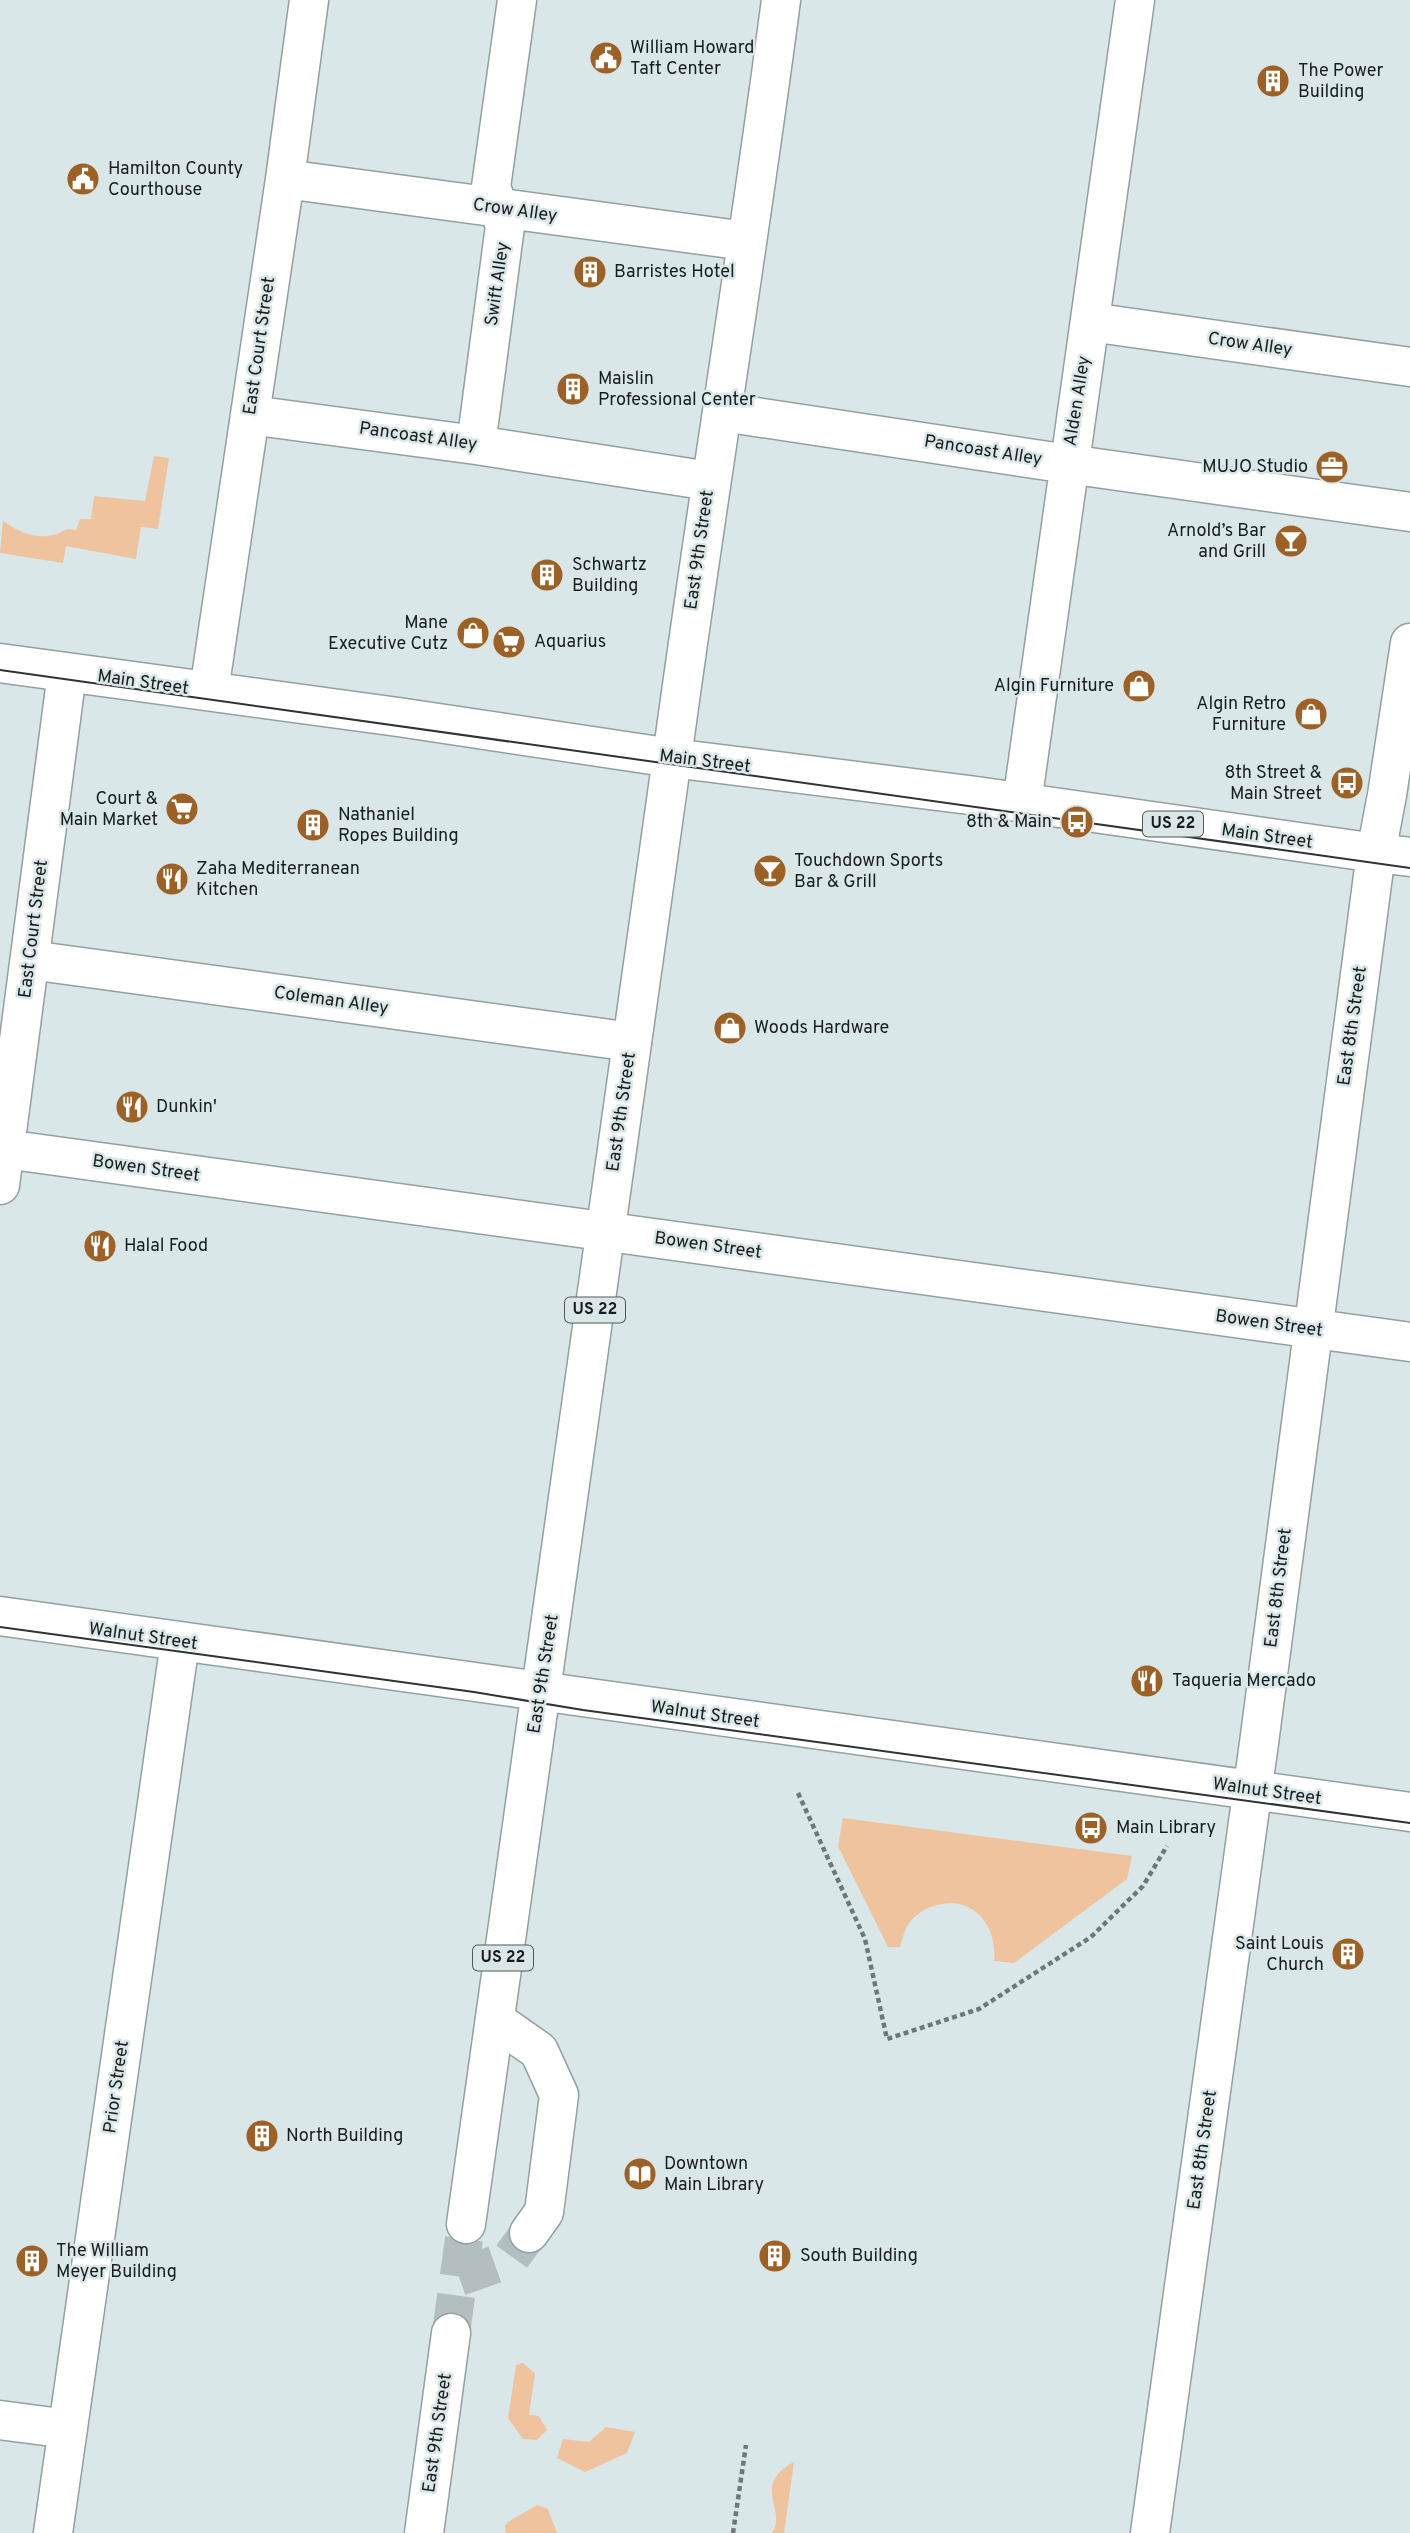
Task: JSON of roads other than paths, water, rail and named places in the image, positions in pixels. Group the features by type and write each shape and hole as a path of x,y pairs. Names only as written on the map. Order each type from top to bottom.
{"street":[{"name":"East Court Street","path":"209,691 309,0"},
{"name":"Swift Alley","path":"475,444 505,226 491,187 517,0"},
{"name":"East 9th Street","path":"466,2224 710,481 723,412 781,0"},
{"name":"Alden Alley","path":"1022,803 1135,0"},
{"name":"Crow Alley","path":"285,179 746,241"},
{"name":"Crow Alley","path":"1090,322 1410,367"},
{"name":"Pancoast Alley","path":"723,412 1410,512"},
{"name":"Pancoast Alley","path":"250,415 475,444 710,481"},
{"name":"East 8th Street","path":"1150,2533 1313,1330 1393,855 1388,795 1410,643"},
{"name":"Main Street","path":"0,663 398,717 672,758 1393,855"},
{"name":"East Court Street","path":"3,1167 67,673"},
{"name":"Coleman Alley","path":"30,960 632,1042"},
{"name":"Bowen Street","path":"3,1167 605,1232 1410,1342"},
{"name":"Walnut Street","path":"0,1616 1410,1812"},
{"name":"Prior Street","path":"53,2533 180,1642"},
{"path":"495,2020 539,2052 559,2095 544,2212 529,2233"},
{"name":"East 9th Street","path":"424,2533 451,2333"},
{"path":"0,2420 68,2429"}],"tunnel":[{"path":"451,2333 466,2224"},
{"path":"459,2277 510,2259 529,2233"}],"tram line":[{"path":"0,670 1410,868"},
{"path":"0,1627 1410,1823"}],"place":[{"name":"William Howard Taft Center","path":"606,58"},
{"name":"The Power Building","path":"1273,81"},
{"name":"Hamilton County Courthouse","path":"83,179"},
{"name":"Barristes Hotel","path":"590,272"},
{"name":"Maislin Professional Center","path":"573,389"},
{"name":"MUJO Studio","path":"1332,467"},
{"name":"Arnold’s Bar and Grill","path":"1291,541"},
{"name":"Schwartz Building","path":"547,575"},
{"name":"Mane Executive Cutz","path":"473,633"},
{"name":"Aquarius","path":"509,642"},
{"name":"Algin Furniture","path":"1139,686"},
{"name":"Algin Retro Furniture","path":"1311,714"},
{"name":"8th Street & Main Street","path":"1347,783"},
{"name":"Court & Main Market","path":"182,809"},
{"name":"8th & Main","path":"1077,822"},
{"name":"Nathaniel Ropes Building","path":"313,825"},
{"name":"Touchdown Sports Bar & Grill","path":"770,871"},
{"name":"Zaha Mediterranean Kitchen","path":"172,879"},
{"name":"Woods Hardware","path":"730,1028"},
{"name":"Dunkin'","path":"132,1107"},
{"name":"Halal Food","path":"100,1246"},
{"name":"Taqueria Mercado","path":"1147,1681"},
{"name":"Main Library","path":"1091,1828"},
{"name":"Saint Louis Church","path":"1348,1954"},
{"name":"North Building","path":"262,2136"},
{"name":"Downtown Main Library","path":"640,2174"},
{"name":"South Building","path":"775,2256"},
{"name":"The William Meyer Building","path":"32,2261"}]}
